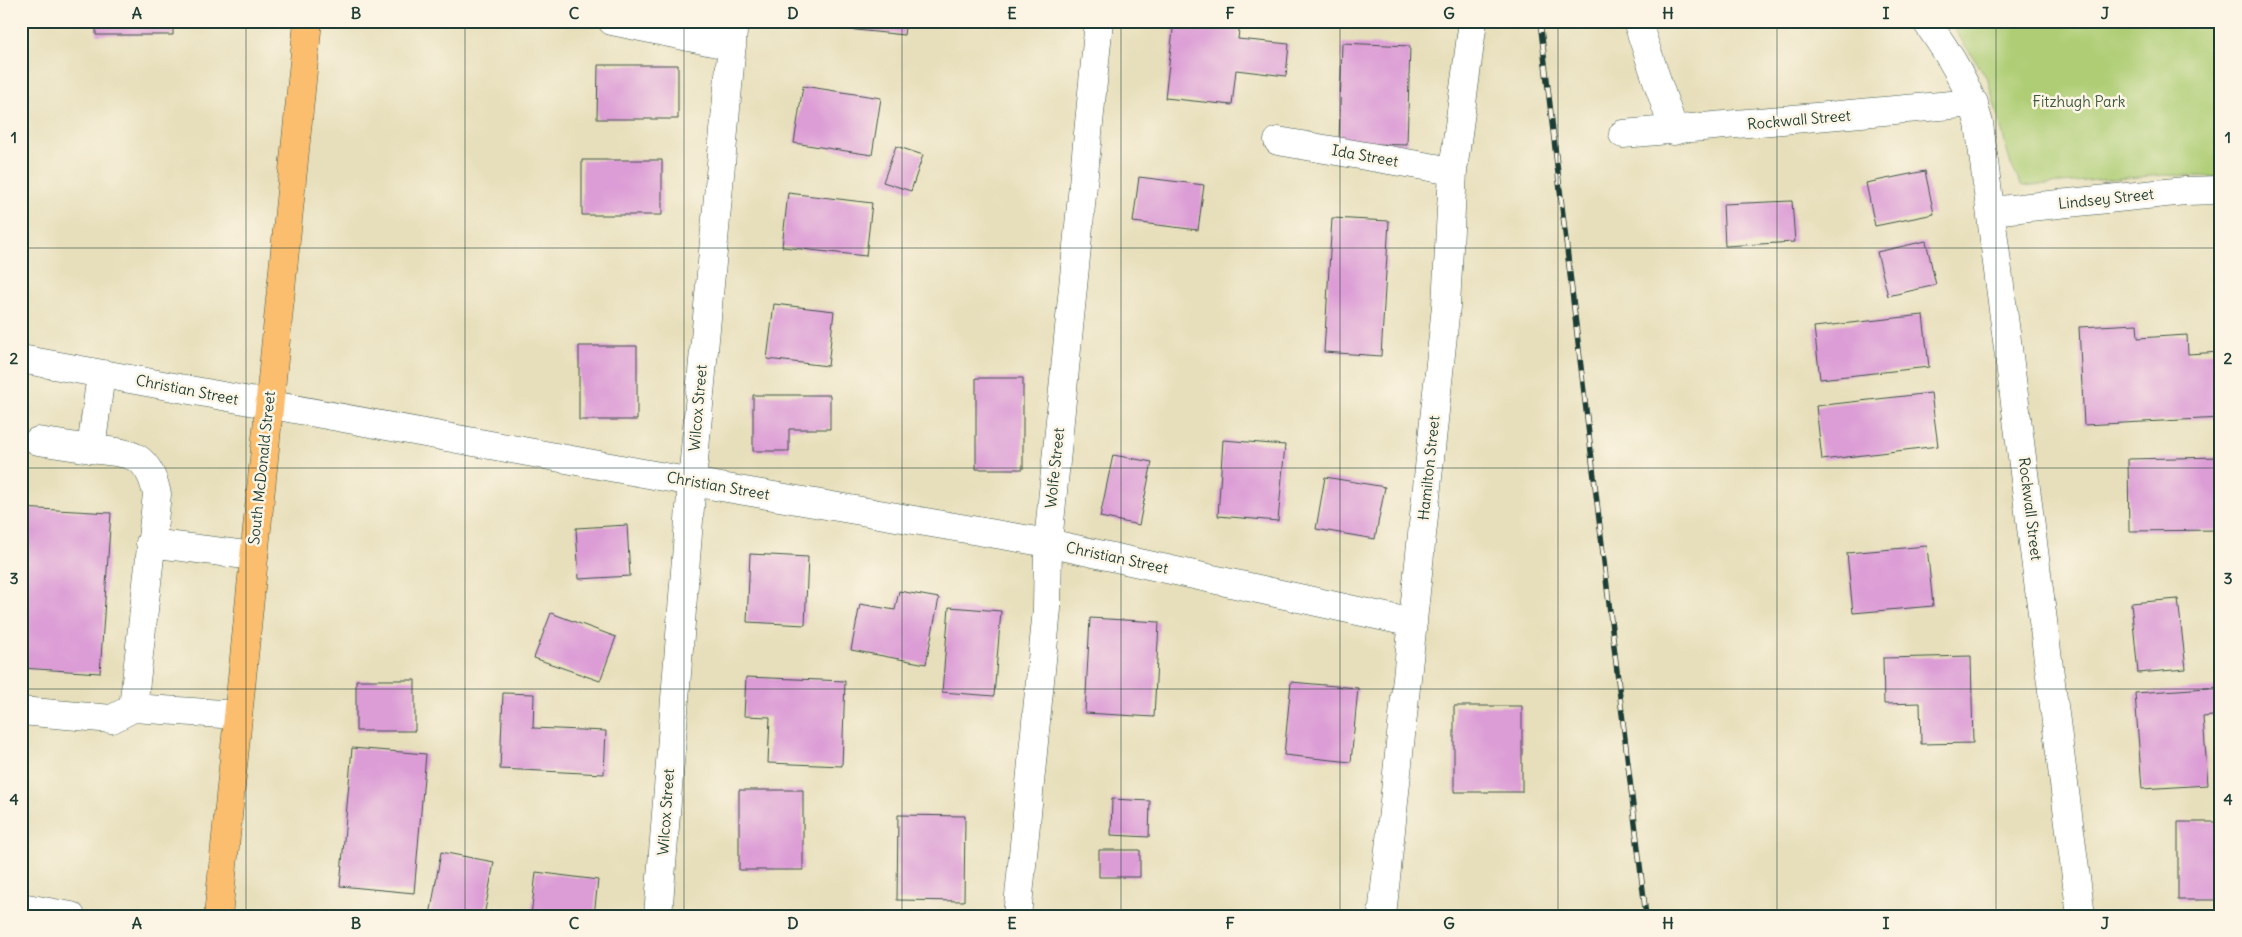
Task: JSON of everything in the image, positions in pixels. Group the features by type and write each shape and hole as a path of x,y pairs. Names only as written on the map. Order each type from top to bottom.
{"main road":[{"name":"South McDonald Street","path":"218,916 308,21"}],"street":[{"path":"612,21 733,34"},
{"name":"Wolfe Street","path":"1017,916 1047,609 1048,543 1099,21"},
{"name":"Hamilton Street","path":"1382,916 1446,306 1452,171 1473,21"},
{"path":"1637,21 1674,131"},
{"name":"Rockwall Street","path":"1926,21 1958,70 1974,103 1979,123 1992,211 2081,916"},
{"name":"Wilcox Street","path":"658,916 692,482 733,34"},
{"name":"Rockwall Street","path":"1624,134 1974,103"},
{"name":"Ida Street","path":"1278,141 1452,171"},
{"name":"Lindsey Street","path":"1992,211 2185,191 2221,190"},
{"name":"Christian Street","path":"21,359 692,482 1048,543 1413,623"},
{"path":"91,449 101,374"},
{"path":"38,440 129,454 143,461 149,471 157,494 133,708"},
{"path":"150,543 254,556"},
{"path":"21,711 112,719 133,708 237,715"},
{"path":"21,907 71,916"}],"green space":[{"name":"Fitzhugh Park","path":"1949,21 2221,21 2221,177 2165,175 2022,186 2011,165 1988,80"}],"building":[{"path":"96,21 173,21 173,35 96,35"},
{"path":"829,21 906,21 904,35 828,27"},
{"path":"1174,21 1240,21 1238,39 1289,44 1286,76 1236,70 1232,105 1165,98"},
{"path":"1342,43 1410,46 1407,145 1339,143"},
{"path":"598,65 678,65 678,119 597,119"},
{"path":"803,86 881,98 872,155 794,143"},
{"path":"896,146 923,155 911,191 883,182"},
{"path":"582,160 662,160 662,215 582,215"},
{"path":"1925,171 1934,214 1875,226 1866,183"},
{"path":"1139,177 1204,185 1198,230 1133,222"},
{"path":"788,193 872,203 866,256 782,247"},
{"path":"1792,201 1795,242 1725,246 1723,204"},
{"path":"1332,218 1389,221 1381,356 1324,352"},
{"path":"1926,241 1936,285 1888,296 1877,252"},
{"path":"774,304 834,311 828,366 767,359"},
{"path":"1923,315 1929,367 1820,379 1814,327"},
{"path":"2137,324 2138,338 2187,335 2188,354 2221,352 2221,418 2084,425 2079,327"},
{"path":"579,346 637,346 637,420 579,420"},
{"path":"976,378 1023,378 1023,469 976,469"},
{"path":"1931,393 1938,446 1822,460 1816,406"},
{"path":"753,395 830,395 830,429 789,429 789,451 753,451"},
{"path":"1223,440 1285,445 1278,521 1218,516"},
{"path":"1113,455 1152,462 1139,525 1100,517"},
{"path":"2221,457 2221,530 2129,531 2128,459"},
{"path":"1325,477 1385,487 1375,539 1316,529"},
{"path":"21,508 111,513 100,673 21,668"},
{"path":"627,525 630,576 579,579 576,528"},
{"path":"1927,546 1933,606 1853,613 1847,553"},
{"path":"750,554 808,557 805,625 747,622"},
{"path":"899,591 939,598 926,664 851,650 860,604 895,610"},
{"path":"2178,599 2186,669 2138,673 2131,603"},
{"path":"949,607 1001,611 994,696 942,692"},
{"path":"551,613 616,637 600,681 534,658"},
{"path":"1090,618 1159,622 1154,717 1085,713"},
{"path":"1971,656 1973,743 1921,744 1920,703 1884,704 1883,658"},
{"path":"746,677 845,681 842,766 768,763 770,717 744,716"},
{"path":"356,680 415,680 415,731 356,731"},
{"path":"1291,682 1358,688 1351,762 1284,755"},
{"path":"2221,687 2221,715 2203,717 2208,785 2142,789 2135,693"},
{"path":"503,693 534,694 533,728 606,731 604,774 500,769"},
{"path":"1454,706 1522,706 1522,792 1454,792"},
{"path":"352,748 426,754 414,893 340,886"},
{"path":"739,790 803,790 803,870 739,870"},
{"path":"1112,799 1150,801 1149,837 1111,835"},
{"path":"898,815 965,816 964,901 897,900"},
{"path":"2178,822 2221,822 2221,900 2178,900"},
{"path":"1099,850 1140,850 1140,877 1099,877"},
{"path":"441,852 494,862 484,916 430,916"},
{"path":"536,872 598,880 594,916 531,916"}],"railway":[{"path":"1540,21 1646,916"}]}
